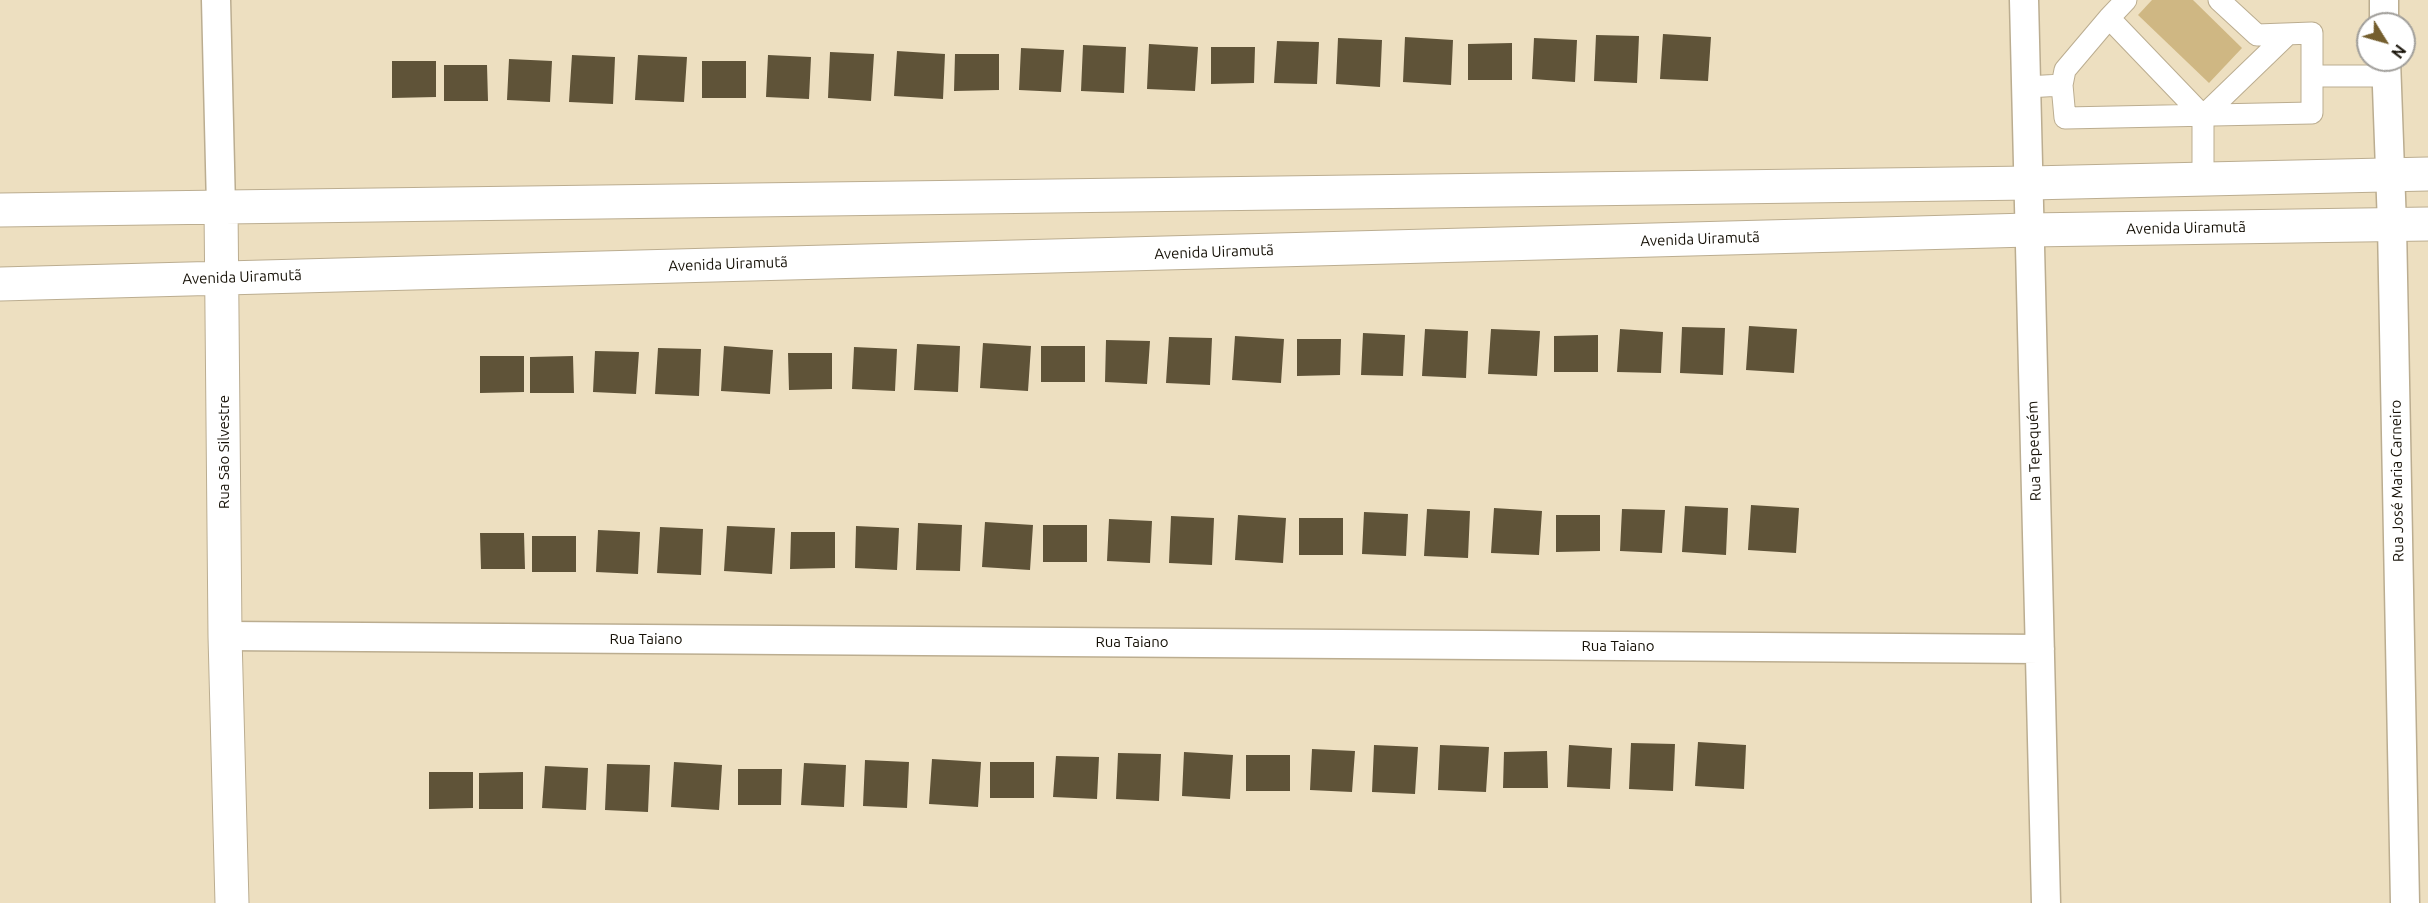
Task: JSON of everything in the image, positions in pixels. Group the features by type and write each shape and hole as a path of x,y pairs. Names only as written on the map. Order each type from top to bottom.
{"street":[{"name":"Rua São Silvestre","path":"216,0 223,278 225,636 232,903"},
{"name":"Rua Tepequém","path":"2024,0 2046,903"},
{"path":"2126,0 2065,70 2062,86 2065,118 2312,113 2312,33 2257,35 2219,0"},
{"path":"2109,18 2203,116 2203,180"},
{"path":"2203,116 2288,34"},
{"path":"2312,76 2356,71"},
{"name":"Rua José Maria Carneiro","path":"2386,72 2392,225 2405,903"},
{"path":"2027,87 2062,86"},
{"path":"0,210 2030,183 2428,174"},
{"name":"Avenida Uiramutã","path":"0,284 2029,230 2428,224"},
{"name":"Rua Taiano","path":"225,636 2040,649"}],"shaded area":[{"path":"2152,0 2193,0 2242,48 2209,83 2138,15"}],"building":[{"path":"1663,34 1711,37 1708,81 1660,79"},
{"path":"1596,35 1639,36 1637,83 1594,81"},
{"path":"1405,37 1453,40 1451,85 1403,82"},
{"path":"1338,38 1382,40 1380,87 1336,84"},
{"path":"1534,38 1577,40 1575,82 1532,79"},
{"path":"1277,41 1319,42 1317,84 1274,83"},
{"path":"1512,43 1512,80 1468,80 1468,44"},
{"path":"1149,44 1198,47 1195,91 1147,89"},
{"path":"1083,45 1126,47 1124,93 1081,91"},
{"path":"1211,47 1255,47 1254,83 1211,84"},
{"path":"1021,48 1064,50 1061,92 1019,90"},
{"path":"897,51 945,54 943,99 894,96"},
{"path":"830,52 874,54 871,101 828,98"},
{"path":"955,54 999,54 999,90 954,91"},
{"path":"572,55 615,57 613,104 569,102"},
{"path":"638,55 687,57 684,102 635,100"},
{"path":"768,55 811,57 809,99 766,97"},
{"path":"509,59 552,61 550,102 507,100"},
{"path":"392,61 436,61 436,97 392,98"},
{"path":"702,61 746,61 746,98 702,98"},
{"path":"444,65 487,65 488,101 444,101"},
{"path":"1749,326 1797,329 1794,373 1746,370"},
{"path":"1682,327 1725,328 1723,375 1680,373"},
{"path":"1425,329 1468,331 1466,378 1422,376"},
{"path":"1491,329 1540,331 1537,376 1488,374"},
{"path":"1620,329 1663,332 1661,373 1617,372"},
{"path":"1363,333 1405,335 1403,376 1361,375"},
{"path":"1598,335 1598,372 1554,372 1554,336"},
{"path":"1235,336 1284,339 1281,383 1232,380"},
{"path":"1169,337 1212,338 1210,385 1166,383"},
{"path":"1297,339 1341,339 1340,375 1297,376"},
{"path":"1106,340 1150,341 1147,384 1105,382"},
{"path":"983,343 1031,346 1028,391 980,388"},
{"path":"917,344 960,346 958,392 914,390"},
{"path":"724,346 773,350 770,394 721,391"},
{"path":"1041,346 1085,346 1085,382 1041,382"},
{"path":"854,347 897,349 895,391 852,389"},
{"path":"658,348 701,349 699,396 655,394"},
{"path":"595,351 639,352 636,394 593,392"},
{"path":"788,353 832,353 832,389 789,390"},
{"path":"480,356 524,356 524,392 480,393"},
{"path":"573,356 574,393 530,393 530,357"},
{"path":"1751,505 1799,508 1796,553 1748,550"},
{"path":"1685,506 1728,508 1726,555 1682,552"},
{"path":"1494,508 1542,511 1539,555 1491,553"},
{"path":"1427,509 1470,511 1468,558 1424,556"},
{"path":"1622,509 1665,510 1662,553 1620,551"},
{"path":"1364,512 1408,514 1406,556 1362,554"},
{"path":"1238,515 1286,518 1283,563 1235,560"},
{"path":"1556,515 1600,515 1600,551 1556,552"},
{"path":"1171,516 1214,518 1212,565 1169,563"},
{"path":"1299,518 1343,518 1343,555 1299,555"},
{"path":"1109,519 1152,521 1150,563 1107,561"},
{"path":"985,522 1033,525 1030,570 982,567"},
{"path":"918,523 962,525 960,571 916,570"},
{"path":"1043,525 1087,525 1087,562 1043,562"},
{"path":"727,526 775,528 772,574 724,571"},
{"path":"856,526 899,528 897,570 855,568"},
{"path":"660,527 703,529 701,575 657,573"},
{"path":"598,530 640,532 638,574 596,572"},
{"path":"791,532 835,532 835,568 790,569"},
{"path":"480,533 524,533 525,569 481,569"},
{"path":"532,536 576,536 576,572 532,572"},
{"path":"1698,742 1746,745 1744,789 1695,786"},
{"path":"1631,743 1675,744 1673,791 1629,789"},
{"path":"1374,745 1418,747 1415,794 1372,792"},
{"path":"1440,745 1489,747 1486,792 1438,790"},
{"path":"1569,745 1612,748 1610,789 1567,787"},
{"path":"1312,749 1355,751 1352,792 1310,790"},
{"path":"1547,751 1548,788 1503,788 1504,752"},
{"path":"1184,752 1233,755 1230,799 1182,796"},
{"path":"1118,753 1161,754 1159,801 1116,799"},
{"path":"1246,755 1290,755 1290,791 1246,791"},
{"path":"1056,756 1099,757 1097,799 1053,797"},
{"path":"932,759 981,762 978,807 929,804"},
{"path":"865,760 909,762 907,808 863,806"},
{"path":"674,762 722,765 719,810 671,807"},
{"path":"990,762 1034,762 1034,798 990,798"},
{"path":"804,763 846,765 844,807 801,805"},
{"path":"607,764 650,765 648,812 605,810"},
{"path":"545,766 588,768 586,810 542,808"},
{"path":"738,769 782,769 781,805 738,805"},
{"path":"429,772 473,772 473,808 429,809"},
{"path":"523,772 523,809 479,809 479,773"}]}
